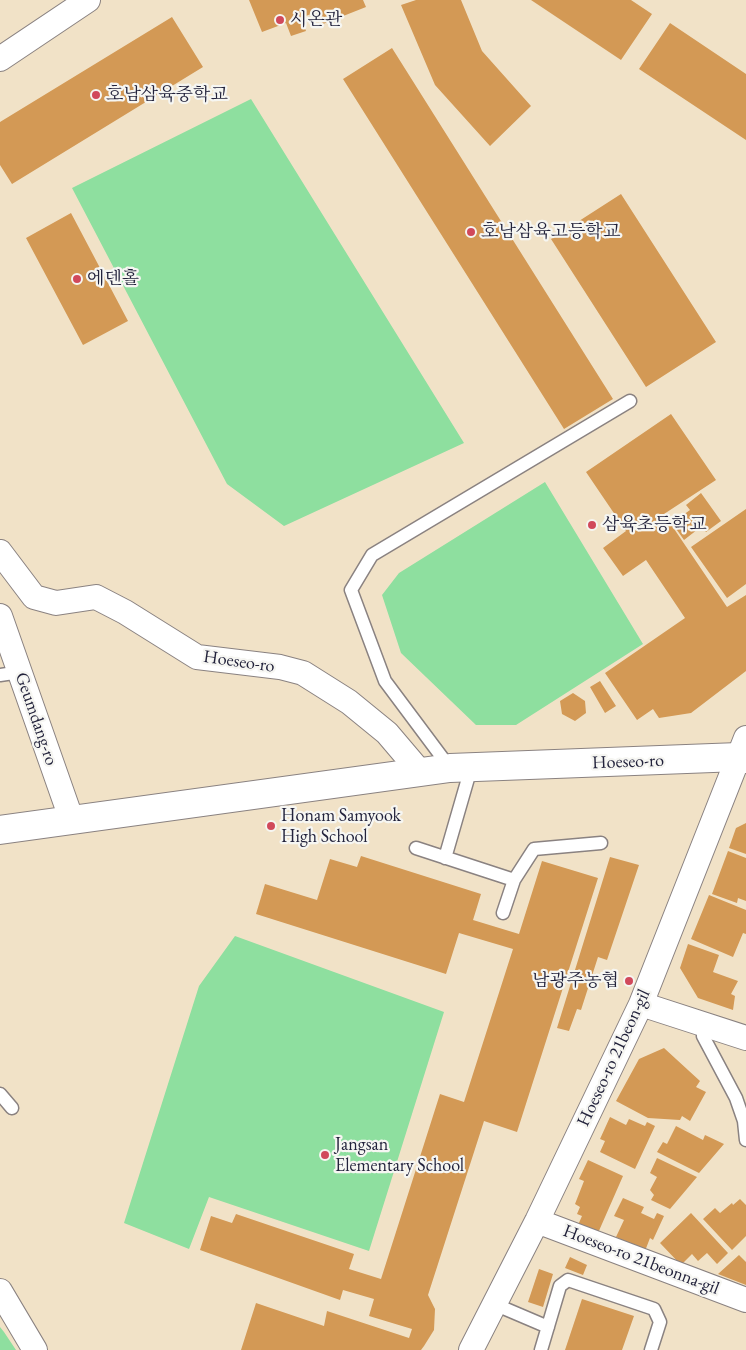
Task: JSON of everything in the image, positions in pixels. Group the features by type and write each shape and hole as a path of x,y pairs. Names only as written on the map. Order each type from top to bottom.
{"street":[{"path":"0,59 77,3"},
{"name":"Hoeseo-ro","path":"0,552 34,597 56,603 96,597 125,612 197,657 280,667 303,673 349,702 387,733 421,773"},
{"name":"Geumdang-ro","path":"0,616 10,674 72,821"},
{"name":"Hoeseo-ro","path":"0,830 460,768 744,751"},
{"name":"Hoeseo-ro 21beon-gil","path":"471,1350 537,1221 641,1004 744,751"},
{"path":"641,1004 746,1038"},
{"name":"Hoeseo-ro 21beonna-gil","path":"537,1221 746,1300"},
{"path":"0,1291 35,1350"}],"lane":[{"path":"446,858 460,768 385,681 351,590 372,555 630,401"},
{"path":"503,913 514,880 534,850 600,843"},
{"path":"416,848 514,880"},
{"path":"704,1024 703,1036 736,1098 744,1120 746,1140"},
{"path":"0,1094 12,1108"},
{"path":"541,1350 560,1286 568,1280 654,1309 660,1322 651,1350"},
{"path":"494,1304 548,1327"}],"green space":[{"path":"251,99 464,443 284,526 227,484 72,188"},
{"path":"545,482 643,644 516,725 476,725 401,653 382,595 399,573"},
{"path":"235,936 444,1012 369,1251 209,1197 189,1249 124,1223 199,986"},
{"path":"0,1327 4,1332 16,1350 0,1350"}],"building":[{"name":"시온관","path":"249,0 363,0 366,7 323,24 318,11 301,18 306,31 291,36 286,23 262,32"},
{"path":"416,0 461,0 482,51 531,106 490,146 435,85 401,5"},
{"path":"531,0 631,0 652,14 621,60"},
{"path":"172,17 203,67 12,184 0,165 0,122"},
{"path":"670,23 746,74 746,140 639,69"},
{"path":"392,48 613,399 564,429 343,79"},
{"path":"621,194 716,342 646,387 551,239"},
{"name":"에덴홀","path":"71,213 128,321 83,345 26,238"},
{"path":"671,414 716,480 664,514 727,607 746,595 746,671 691,713 659,718 653,709 637,720 605,673 685,618 646,560 623,576 603,548 626,531 586,472"},
{"path":"701,493 721,521 706,532 702,526 684,540 672,523 690,510 686,505"},
{"path":"746,509 746,584 727,598 691,547"},
{"path":"600,681 616,706 605,713 590,687"},
{"path":"573,693 585,701 586,713 575,721 562,714 560,701"},
{"path":"746,823 746,854 729,848 736,828"},
{"path":"728,851 746,858 746,901 738,898 737,903 712,894"},
{"path":"361,856 481,894 473,920 519,934 542,861 598,878 517,1132 484,1121 428,1295 435,1309 434,1330 421,1350 241,1350 256,1303 324,1326 327,1311 409,1338 412,1329 369,1316 374,1299 343,1290 340,1300 200,1250 211,1216 232,1223 236,1214 354,1254 349,1269 381,1279 440,1094 464,1102 513,949 459,933 446,974 256,914 265,884 317,900 330,859 357,867"},
{"path":"610,857 639,865 607,960 598,957 581,1010 577,1009 569,1031 557,1028"},
{"path":"709,895 746,910 746,934 743,933 733,957 691,939"},
{"path":"688,944 719,955 713,972 738,981 731,994 735,996 733,1010 698,998 680,968"},
{"path":"664,1048 700,1081 696,1087 706,1092 690,1121 682,1116 680,1120 648,1118 616,1101 639,1059"},
{"path":"610,1117 626,1125 629,1119 645,1126 647,1122 655,1126 635,1169 600,1152 605,1141 600,1139"},
{"path":"676,1126 703,1140 705,1135 724,1144 699,1173 657,1152 663,1142 667,1144"},
{"path":"657,1158 697,1177 670,1209 651,1200 654,1195 650,1190 657,1177 650,1173"},
{"path":"588,1160 623,1176 598,1233 578,1225 582,1216 577,1214 580,1207 575,1204 584,1181 579,1179"},
{"path":"623,1198 644,1207 641,1213 654,1219 657,1213 664,1216 653,1240 650,1238 645,1251 616,1237 624,1220 614,1216"},
{"path":"740,1199 746,1205 746,1236 732,1250 703,1219 715,1208 720,1213"},
{"path":"691,1213 728,1253 717,1264 707,1253 698,1261 692,1254 681,1265 660,1243"},
{"path":"739,1255 746,1262 746,1285 718,1274"},
{"path":"570,1257 587,1265 583,1275 565,1268"},
{"path":"539,1269 553,1274 543,1307 528,1302"},
{"path":"582,1299 634,1316 622,1350 565,1350"}],"place":[{"name":"시온관","path":"280,20"},
{"name":"호남삼육중학교","path":"96,95"},
{"name":"호남삼육고등학교","path":"471,232"},
{"name":"에덴홀","path":"77,279"},
{"name":"삼육초등학교","path":"592,525"},
{"name":"Honam Samyook High School","path":"271,826"},
{"name":"남광주농협","path":"629,981"},
{"name":"Jangsan Elementary School","path":"325,1155"}]}
